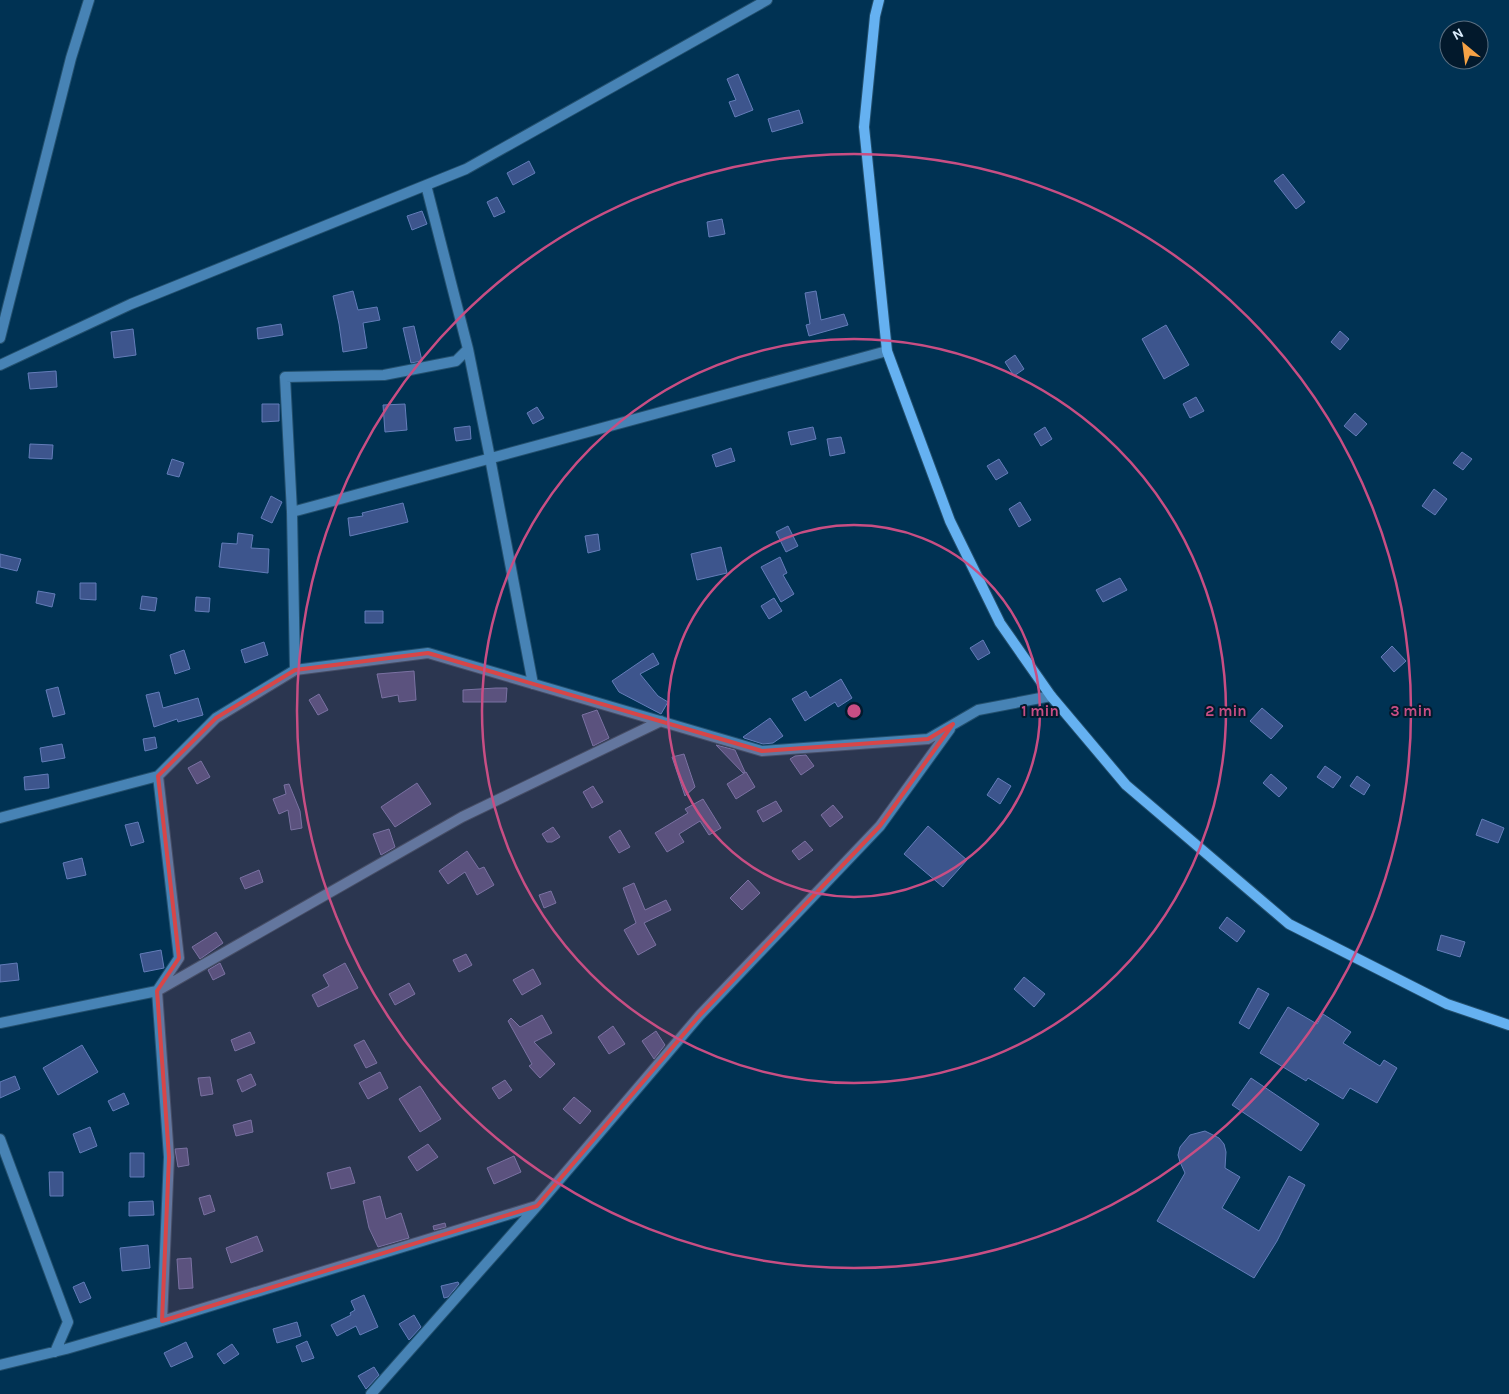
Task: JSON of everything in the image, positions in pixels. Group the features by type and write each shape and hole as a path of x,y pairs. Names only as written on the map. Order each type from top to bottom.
{"main road":[{"path":"879,0 875,16 864,127 887,352 950,521 1000,622 1051,696 1126,785 1288,924 1447,1004 1509,1025"}],"street":[{"path":"0,338 71,58 89,0"},
{"path":"0,365 131,304 466,169 767,0"},
{"path":"426,185 468,349 532,684"},
{"path":"295,670 292,512 285,377 384,375 456,361 468,349"},
{"path":"292,512 887,352"},
{"path":"0,818 158,776 216,718 295,670 428,653 762,751 928,739 978,710 1051,696"},
{"path":"0,1023 157,991 462,817 661,721"},
{"path":"371,1394 537,1206 700,1015 880,826 953,724"},
{"path":"158,776 179,958 157,991 169,1157 162,1321"},
{"path":"0,1139 68,1322 55,1352"},
{"path":"0,1365 55,1352 162,1321 537,1206"}],"highlighted area":[{"path":"428,653 762,751 928,739 953,724 880,826 700,1015 537,1206 162,1321 169,1157 157,991 179,958 158,776 216,718 295,670"}],"building":[{"path":"738,74 753,110 735,117 729,102 736,100 727,79"},
{"path":"799,110 803,123 772,132 768,119"},
{"path":"529,161 535,173 513,185 507,173"},
{"path":"1283,174 1305,202 1296,209 1274,181"},
{"path":"497,197 505,212 494,217 487,202"},
{"path":"422,211 427,224 412,230 407,216"},
{"path":"722,219 725,234 709,237 707,222"},
{"path":"353,291 358,310 377,307 380,320 363,323 367,348 343,352 333,296"},
{"path":"816,291 821,320 844,314 848,325 809,336 806,325 810,324 805,293"},
{"path":"281,324 283,335 258,339 257,328"},
{"path":"1166,325 1189,365 1164,379 1142,339"},
{"path":"414,326 422,361 411,363 403,328"},
{"path":"133,329 136,355 114,358 111,332"},
{"path":"1340,331 1349,339 1340,350 1331,342"},
{"path":"1015,355 1024,369 1014,376 1005,362"},
{"path":"56,371 57,387 30,389 28,373"},
{"path":"1196,397 1204,411 1190,418 1183,404"},
{"path":"262,404 279,404 279,421 262,422"},
{"path":"405,404 407,430 385,432 383,405"},
{"path":"537,407 544,418 533,424 527,413"},
{"path":"1355,413 1367,424 1356,436 1344,426"},
{"path":"470,426 471,439 456,441 454,428"},
{"path":"813,427 816,439 791,445 788,432"},
{"path":"1045,427 1052,439 1041,446 1034,434"},
{"path":"841,437 845,453 830,456 827,439"},
{"path":"30,444 53,445 52,459 29,458"},
{"path":"731,448 735,461 716,467 712,455"},
{"path":"1462,452 1472,459 1463,470 1453,463"},
{"path":"172,459 184,463 179,477 167,474"},
{"path":"999,459 1008,473 996,480 987,466"},
{"path":"1434,489 1447,499 1435,515 1422,506"},
{"path":"271,496 282,502 272,523 261,518"},
{"path":"1020,502 1031,520 1019,527 1009,509"},
{"path":"403,503 408,522 350,536 348,518 363,516 362,513"},
{"path":"788,526 798,546 786,552 776,532"},
{"path":"238,533 253,535 251,548 269,549 268,573 219,567 222,543 237,544"},
{"path":"598,534 600,550 588,553 585,536"},
{"path":"721,547 727,573 697,580 691,554"},
{"path":"0,554 21,559 17,571 0,567"},
{"path":"780,557 787,573 783,575 794,594 781,602 761,567"},
{"path":"1120,578 1127,590 1103,602 1096,590"},
{"path":"80,583 96,583 96,600 80,599"},
{"path":"38,591 55,594 52,607 36,603"},
{"path":"142,596 157,598 155,611 140,609"},
{"path":"196,597 210,598 209,612 195,611"},
{"path":"774,598 782,611 769,619 761,606"},
{"path":"365,611 383,611 383,623 365,623"},
{"path":"983,640 990,653 978,660 970,648"},
{"path":"264,642 268,655 245,663 241,650"},
{"path":"1392,646 1406,661 1394,672 1381,657"},
{"path":"184,650 190,669 175,674 170,655"},
{"path":"653,653 659,664 640,674 658,696 668,702 661,714 619,692 612,681"},
{"path":"414,671 416,700 399,702 398,695 382,698 377,674"},
{"path":"841,679 852,698 838,707 835,702 805,721 792,699 806,691 810,698"},
{"path":"58,687 65,714 53,717 46,690"},
{"path":"507,688 506,702 463,702 463,690"},
{"path":"159,692 163,708 198,698 203,715 178,722 177,719 154,727 146,695"},
{"path":"319,694 328,710 318,715 309,700"},
{"path":"1262,708 1283,726 1271,739 1250,721"},
{"path":"597,710 609,738 593,746 582,715"},
{"path":"770,718 783,736 773,743 763,744 743,737"},
{"path":"155,737 157,748 145,751 143,739"},
{"path":"62,744 65,758 42,762 40,748"},
{"path":"716,745 735,750 745,772 743,773"},
{"path":"684,754 695,787 685,796 672,757"},
{"path":"806,755 814,766 801,775 790,759 795,756"},
{"path":"201,761 210,777 197,784 188,768"},
{"path":"1325,766 1341,777 1333,788 1317,777"},
{"path":"746,772 755,787 736,799 727,784"},
{"path":"48,774 49,788 25,790 24,777"},
{"path":"1271,774 1287,788 1279,797 1263,783"},
{"path":"1357,776 1370,785 1364,795 1350,786"},
{"path":"998,778 1011,786 1000,804 987,795"},
{"path":"417,783 431,804 395,827 381,807"},
{"path":"289,784 300,811 302,828 291,830 288,810 279,814 273,799 286,794 284,785"},
{"path":"593,786 603,802 592,808 583,792"},
{"path":"703,799 721,828 709,835 700,821 679,834 684,842 667,852 655,833 688,813 685,809"},
{"path":"776,801 782,811 763,822 757,811"},
{"path":"833,805 843,817 830,827 821,815"},
{"path":"1482,819 1504,828 1498,843 1476,835"},
{"path":"138,822 144,842 131,846 125,825"},
{"path":"928,826 967,860 943,887 904,854"},
{"path":"553,827 560,837 552,842 547,842 542,834"},
{"path":"389,829 395,847 381,855 373,834"},
{"path":"620,830 630,847 619,853 609,837"},
{"path":"805,841 813,850 799,860 792,851"},
{"path":"467,851 479,869 484,867 494,885 477,895 465,872 448,884 439,871"},
{"path":"82,858 86,875 67,879 63,863"},
{"path":"259,870 263,882 245,889 240,878"},
{"path":"748,880 760,893 742,910 730,898"},
{"path":"634,883 645,910 666,900 671,910 644,923 656,945 638,955 624,930 636,923 623,888"},
{"path":"551,891 556,903 544,908 539,895"},
{"path":"1227,917 1245,931 1237,942 1219,928"},
{"path":"216,932 223,943 200,959 192,947"},
{"path":"1441,935 1465,942 1460,957 1437,950"},
{"path":"161,950 164,968 144,972 140,954"},
{"path":"466,954 472,965 459,972 453,960"},
{"path":"17,963 19,980 0,982 0,965"},
{"path":"220,963 225,974 213,980 208,970"},
{"path":"345,963 358,988 318,1007 312,995 329,986 323,975"},
{"path":"533,969 541,984 522,995 513,980"},
{"path":"1024,977 1045,994 1034,1007 1014,989"},
{"path":"409,983 415,994 395,1005 389,994"},
{"path":"1258,988 1269,994 1249,1029 1239,1023"},
{"path":"1288,1007 1317,1024 1323,1014 1351,1032 1343,1043 1380,1066 1384,1060 1397,1068 1377,1103 1350,1088 1343,1099 1308,1078 1306,1081 1260,1053"},
{"path":"542,1015 552,1033 534,1042 555,1064 540,1078 529,1066 532,1064 508,1021 511,1018 520,1027"},
{"path":"613,1026 625,1044 609,1054 598,1037"},
{"path":"656,1031 665,1045 654,1059 642,1041"},
{"path":"250,1032 255,1043 235,1051 231,1040"},
{"path":"364,1040 377,1063 366,1068 354,1045"},
{"path":"82,1045 98,1072 58,1095 43,1068"},
{"path":"380,1072 388,1088 368,1099 359,1083"},
{"path":"251,1074 256,1085 242,1092 237,1080"},
{"path":"15,1076 20,1089 0,1098 0,1082"},
{"path":"210,1077 213,1094 201,1096 198,1078"},
{"path":"1251,1078 1319,1124 1301,1151 1232,1105"},
{"path":"505,1080 512,1090 499,1099 492,1088"},
{"path":"420,1086 441,1119 420,1132 399,1099"},
{"path":"124,1093 129,1104 113,1111 108,1101"},
{"path":"574,1097 591,1111 580,1124 563,1109"},
{"path":"251,1120 253,1132 236,1136 233,1125"},
{"path":"90,1127 97,1146 80,1153 73,1134"},
{"path":"1205,1131 1219,1138 1224,1144 1226,1152 1225,1168 1240,1177 1222,1208 1259,1231 1289,1176 1305,1185 1277,1241 1254,1278 1157,1221 1185,1173 1178,1155 1180,1147 1190,1135"},
{"path":"428,1144 438,1157 417,1171 408,1157"},
{"path":"187,1148 189,1165 178,1167 175,1149"},
{"path":"130,1153 144,1153 144,1177 130,1177"},
{"path":"514,1156 521,1172 494,1184 487,1168"},
{"path":"350,1167 355,1183 331,1189 327,1173"},
{"path":"49,1172 63,1172 63,1196 50,1196"},
{"path":"210,1195 215,1211 204,1215 199,1198"},
{"path":"380,1196 386,1219 401,1213 409,1238 378,1247 369,1228 363,1201"},
{"path":"153,1201 154,1215 129,1216 129,1202"},
{"path":"445,1223 446,1227 434,1230 433,1226"},
{"path":"257,1236 263,1251 231,1263 226,1248"},
{"path":"148,1245 150,1268 122,1271 120,1248"},
{"path":"191,1258 193,1288 179,1289 177,1259"},
{"path":"84,1282 91,1298 80,1303 73,1287"},
{"path":"458,1282 459,1284 448,1297 444,1298 441,1286"},
{"path":"364,1295 378,1327 360,1335 356,1326 337,1336 331,1325 351,1315 350,1313 355,1310 351,1301"},
{"path":"414,1315 421,1327 409,1340 399,1324"},
{"path":"297,1322 301,1336 277,1343 273,1329"},
{"path":"307,1341 314,1358 302,1362 296,1346"},
{"path":"186,1342 193,1357 171,1367 164,1353"},
{"path":"232,1344 239,1354 224,1364 217,1354"},
{"path":"374,1367 379,1375 366,1389 358,1376"}]}
